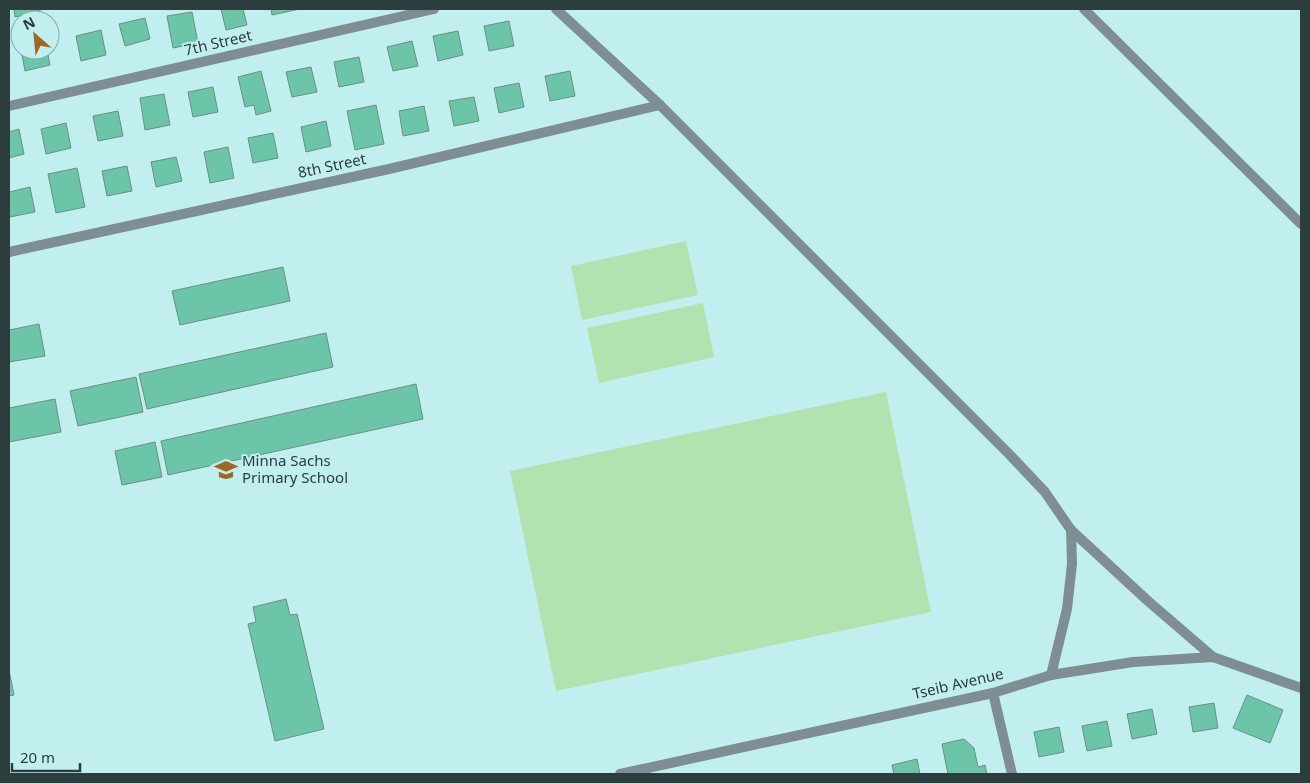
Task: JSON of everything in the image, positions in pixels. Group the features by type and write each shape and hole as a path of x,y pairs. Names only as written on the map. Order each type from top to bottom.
{"street":[{"name":"7th Street","path":"9,106 434,9"},
{"path":"556,9 660,105 1009,454 1045,492 1071,530 1148,601 1214,657"},
{"path":"1084,9 1301,223"},
{"name":"8th Street","path":"9,252 389,169 660,105"},
{"path":"1051,675 1067,609 1072,564 1071,530"},
{"name":"Tseib Avenue","path":"620,774 993,692 1051,675 1133,662 1214,657 1301,688"},
{"path":"993,692 1012,774"}],"green space":[{"path":"686,241 698,295 582,320 571,266"},
{"path":"703,303 714,357 599,383 587,328"},
{"path":"886,392 931,612 556,691 510,471"}],"building":[{"path":"14,9 40,9 40,10"},
{"path":"221,9 243,9 247,25 226,30"},
{"path":"271,9 300,9 272,15"},
{"path":"192,12 198,43 173,48 167,16"},
{"path":"145,18 150,39 125,46 119,24"},
{"path":"509,21 514,46 489,51 484,26"},
{"path":"101,30 106,55 81,61 76,36"},
{"path":"458,31 463,55 438,61 433,36"},
{"path":"412,41 418,66 393,71 387,47"},
{"path":"359,57 364,82 339,87 334,62"},
{"path":"23,60 49,60 50,65 25,71"},
{"path":"311,67 317,92 292,97 286,72"},
{"path":"261,71 271,111 256,115 254,105 245,107 238,77"},
{"path":"570,71 575,96 550,101 545,76"},
{"path":"519,83 524,107 499,113 494,88"},
{"path":"213,87 218,112 193,117 188,92"},
{"path":"164,94 170,125 145,130 140,98"},
{"path":"474,97 479,121 454,126 449,101"},
{"path":"376,105 384,144 355,150 347,111"},
{"path":"424,106 429,131 403,136 399,111"},
{"path":"118,111 123,136 98,141 93,116"},
{"path":"326,121 331,146 306,152 301,127"},
{"path":"66,123 71,148 46,154 41,129"},
{"path":"19,129 24,154 9,158 9,132"},
{"path":"273,133 278,158 253,163 248,138"},
{"path":"228,147 234,178 210,183 204,152"},
{"path":"176,157 182,181 156,187 151,162"},
{"path":"127,166 132,191 107,196 102,171"},
{"path":"77,168 85,207 56,213 48,174"},
{"path":"30,187 35,212 10,217 9,192"},
{"path":"283,267 290,301 180,325 172,291"},
{"path":"39,324 45,356 9,362 9,330"},
{"path":"326,333 333,367 147,409 139,374"},
{"path":"136,377 143,412 78,426 70,391"},
{"path":"416,384 423,419 168,475 161,441"},
{"path":"55,399 61,432 9,442 9,408"},
{"path":"155,442 162,477 122,485 115,451"},
{"path":"286,599 290,615 297,614 324,729 275,741 248,624 256,622 253,607"},
{"path":"9,670 14,695 9,696"},
{"path":"1247,695 1283,710 1270,743 1233,728"},
{"path":"1214,703 1218,728 1193,732 1189,707"},
{"path":"1152,709 1157,734 1132,739 1127,714"},
{"path":"1107,721 1112,746 1087,751 1082,726"},
{"path":"1059,727 1064,752 1039,757 1034,732"},
{"path":"964,739 974,748 978,767 985,765 987,774 948,774 942,744"},
{"path":"917,759 920,774 894,774 892,765"}],"place":[{"name":"Minna Sachs Primary School","path":"226,470"}]}
